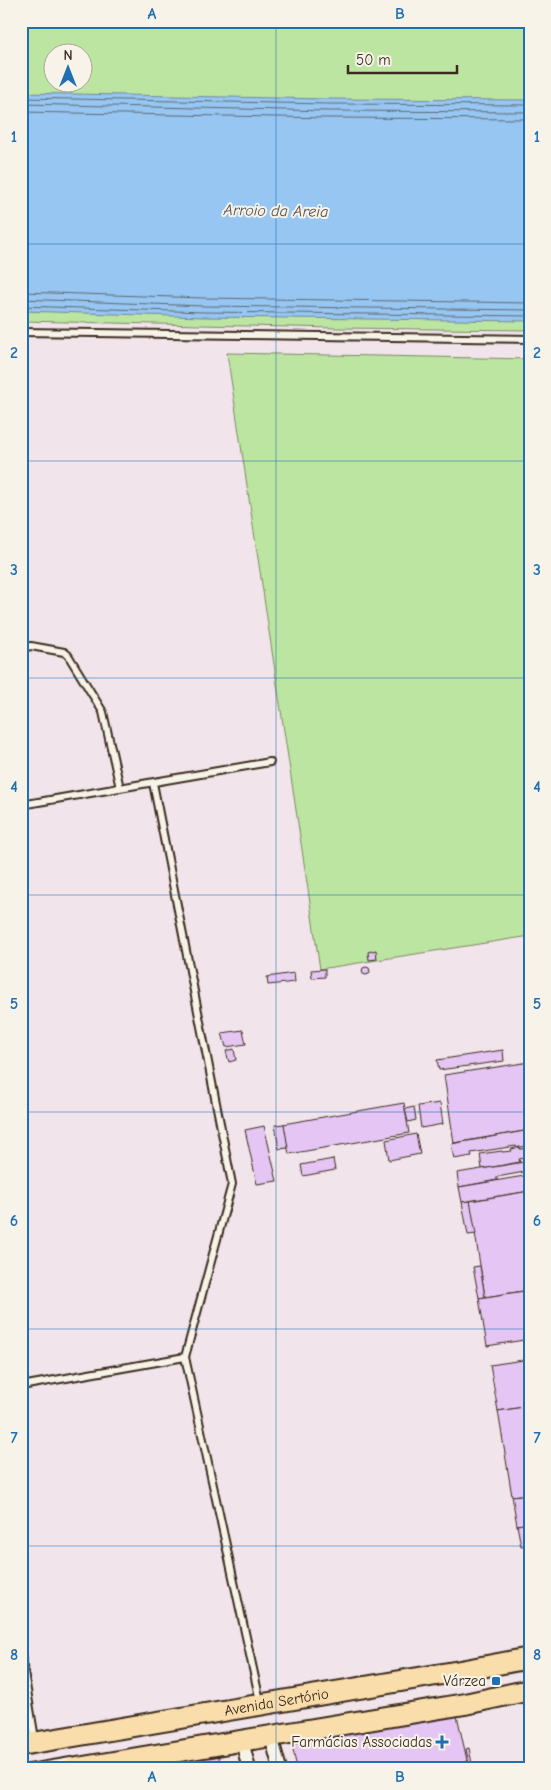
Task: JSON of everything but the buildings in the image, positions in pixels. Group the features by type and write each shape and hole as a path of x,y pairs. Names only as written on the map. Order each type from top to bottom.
{"main road":[{"name":"Avenida Sertório","path":"28,1744 530,1658"},
{"path":"74,1766 270,1732 465,1704 530,1690"}],"street":[{"path":"270,1732 280,1769"},
{"path":"241,1737 249,1769"}],"lane":[{"path":"21,332 530,339"},
{"path":"21,648 31,646 64,652 68,655 103,712 120,788"},
{"path":"21,805 270,762"},
{"path":"153,783 232,1184 185,1357 261,1705"},
{"path":"21,1386 185,1357"},
{"path":"21,1654 28,1744"},
{"path":"23,1769 74,1766"}],"green space":[{"path":"21,21 530,21 530,330 21,321"},
{"path":"227,353 530,359 530,936 320,969"}],"water":[{"name":"Arroio da Areia","path":"21,93 329,99 530,100 530,321 204,317 23,311 21,310"}],"place":[{"name":"Várzea","path":"496,1681"},
{"name":"Farmácias Associadas","path":"442,1742"}]}
